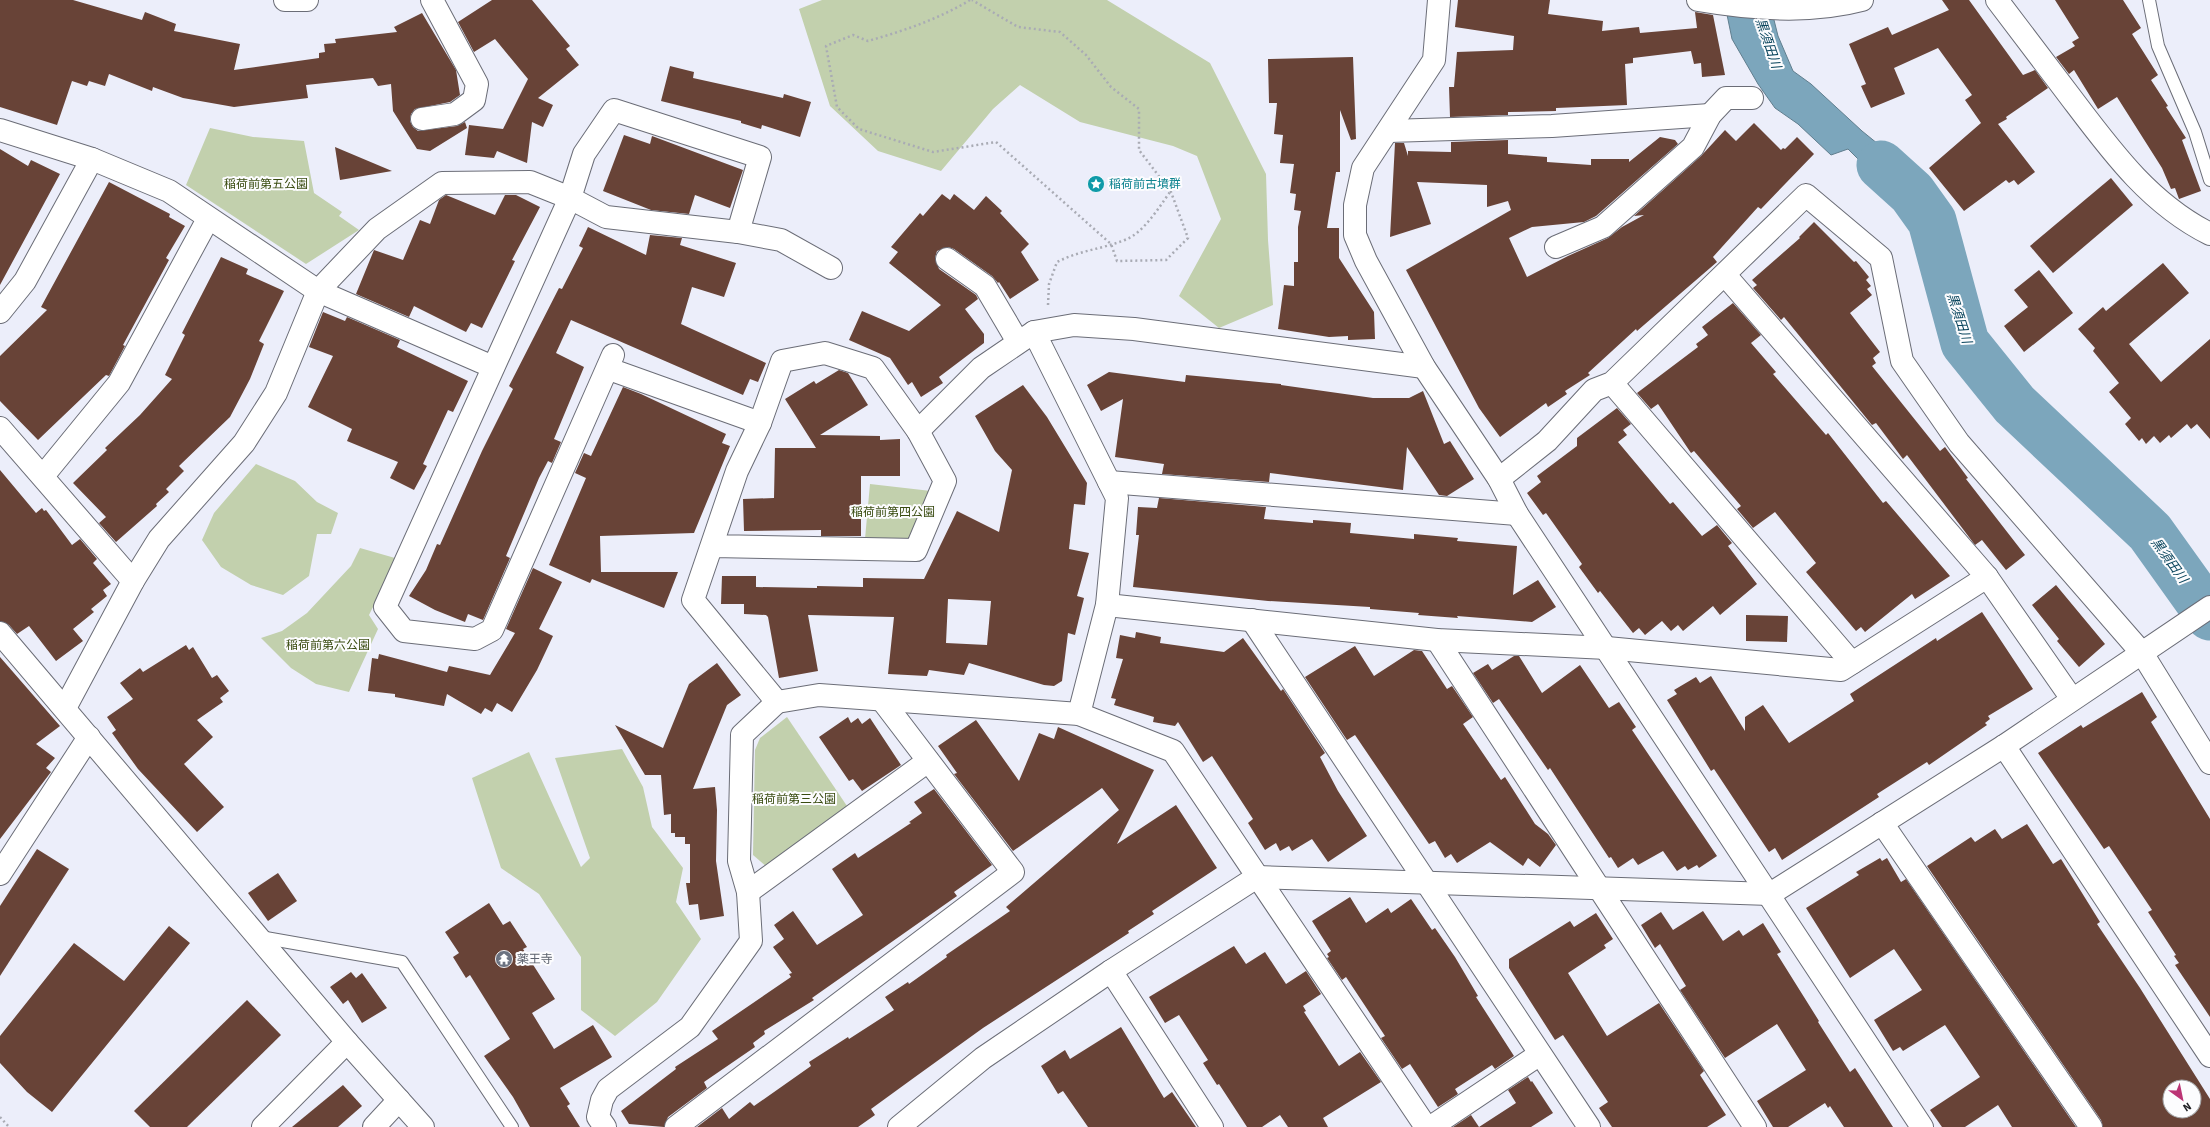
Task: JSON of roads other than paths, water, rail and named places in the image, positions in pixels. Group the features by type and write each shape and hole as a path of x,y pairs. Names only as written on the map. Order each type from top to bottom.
{"street":[{"path":"285,0 307,0"},
{"path":"422,119 455,114 474,100 477,84 432,0"},
{"path":"1439,0 1434,60 1389,131 1363,168 1355,205 1355,235 1366,261 1424,367 1499,479 1518,514 1608,648 1922,1127"},
{"path":"1705,1 1788,8 1843,5 1862,0"},
{"path":"1997,0 2106,144 2138,182 2187,222 2210,234"},
{"path":"1556,247 1603,227 1693,147 1710,115 1726,98 1752,98"},
{"path":"738,232 760,156 614,110 584,154 570,198 385,607 404,631 475,639 492,630 611,362 760,423"},
{"path":"1389,131 1552,126 1710,115"},
{"path":"0,130 92,159 169,191 208,219 318,291 493,367"},
{"path":"0,312 25,281 92,159"},
{"path":"65,708 132,581 160,539 244,443 276,393 318,291 377,229 442,183 530,182 570,198 606,217 738,232 781,240 831,268"},
{"path":"1499,479 1547,441 1594,390 1612,383 1806,195 1881,258 1902,361 1958,443 2147,649 2210,763"},
{"path":"43,476 119,383 208,219"},
{"path":"947,259 985,286 1034,334 1117,498 1107,605 1079,714"},
{"path":"1725,275 1987,577 2072,699"},
{"path":"918,431 981,368 1034,334 1074,325 1134,329 1424,367"},
{"path":"713,546 916,550 945,481 918,431 873,368 825,353 782,362 760,423 738,471 693,600 777,702"},
{"path":"1612,383 1852,663"},
{"path":"0,428 43,476 132,581"},
{"path":"1109,482 1518,514"},
{"path":"1107,605 1437,640 1608,648 1841,670 1987,577"},
{"path":"898,1127 983,1058 1111,971 1257,877 1428,882 1599,890 1770,894 2004,746 2210,607"},
{"path":"1252,620 1428,882 1589,1127"},
{"path":"0,633 347,1042 423,1127"},
{"path":"1437,640 1755,1127"},
{"path":"605,1127 598,1117 602,1100 608,1089 690,1027 751,941 748,892 739,860 742,735 777,702 819,696 1079,714 1173,752 1426,1127"},
{"path":"676,1127 1013,872 882,700"},
{"path":"0,874 89,737"},
{"path":"2004,746 2210,1056"},
{"path":"748,892 928,761"},
{"path":"1882,823 2091,1127"},
{"path":"1111,971 1212,1127"},
{"path":"263,1127 347,1042"},
{"path":"1431,1127 1540,1054"},
{"path":"374,1127 399,1100"}],"lane":[{"path":"2149,0 2158,46 2194,132 2210,180"},
{"path":"259,937 402,962 512,1127"}],"water":[{"path":"1724,0 1773,0 1774,20 1778,36 1793,71 1811,84 1862,131 1899,161 1936,206 1919,220 1848,149 1831,155 1798,124 1775,108 1758,84 1732,39"}],"waterway":[{"name":"黒須田川","path":"1881,165 1912,193 1932,221 1965,343 2015,405 2150,532 2210,616"}],"place":[{"name":"稲荷前古墳群","path":"1096,184"},
{"name":"薬王寺","path":"504,959"}],"park label":[{"name":"稲荷前第五公園","path":"266,184"},
{"name":"稲荷前第四公園","path":"893,512"},
{"name":"稲荷前第六公園","path":"328,645"},
{"name":"稲荷前第三公園","path":"794,799"}]}
